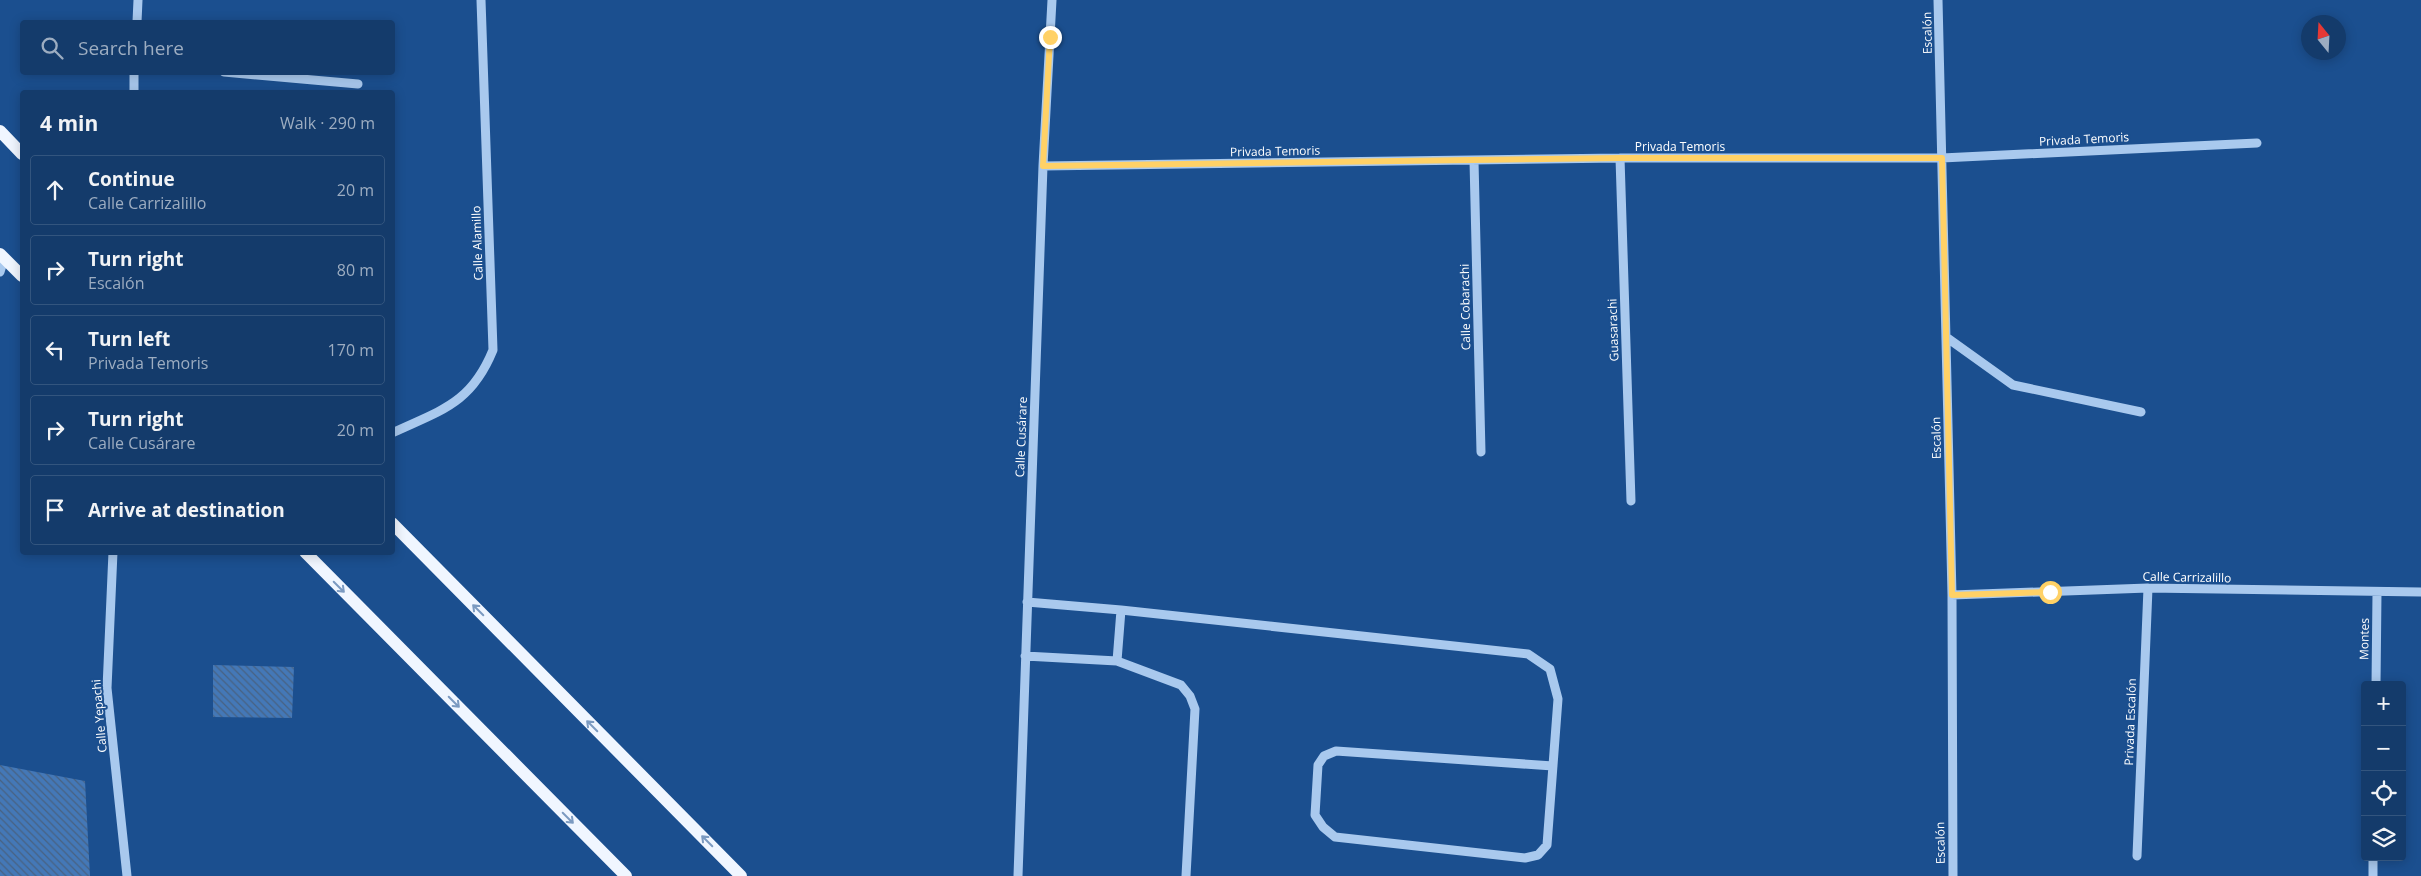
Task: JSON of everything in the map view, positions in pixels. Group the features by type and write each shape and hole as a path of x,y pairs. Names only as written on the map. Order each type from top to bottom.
{"main road":[{"path":"0,131 20,152"},
{"path":"2,256 20,274"},
{"path":"395,526 741,876"},
{"path":"308,555 626,876"}],"street":[{"path":"137,20 138,0"},
{"name":"Calle Alamillo","path":"395,432 451,406 472,389 485,370 493,350 482,0"},
{"name":"Calle Cusárare","path":"1018,876 1043,166 1052,0"},
{"name":"Escalón","path":"1938,0 1952,595 1953,876"},
{"path":"134,75 134,90"},
{"path":"258,75 358,84"},
{"name":"Privada Temoris","path":"1043,166 1620,158 1942,158 2257,143"},
{"name":"Guasarachi","path":"1620,158 1631,501"},
{"name":"Calle Cobarachi","path":"1474,161 1481,452"},
{"path":"0,272 2,256"},
{"path":"1946,337 2012,385 2141,412"},
{"name":"Calle Yepachi","path":"112,555 108,688 127,876"},
{"name":"Calle Carrizalillo","path":"1952,595 2148,588 2377,593 2421,592"},
{"name":"Privada Escalón","path":"2137,856 2148,588"},
{"name":"Montes","path":"2376,681 2377,593"},
{"path":"1027,602 1121,610 1528,654 1550,669 1558,699 1553,766 1546,845 1538,855 1525,858 1335,836 1315,815 1318,765 1324,756 1336,751 1553,766"},
{"path":"1118,661 1121,610"},
{"path":"1025,656 1118,661 1181,685 1190,696 1195,708 1186,876"},
{"path":"2373,861 2373,876"}],"building":[{"path":"213,665 294,667 292,718 213,717"},
{"path":"0,765 85,781 90,876 0,876"}],"route":[{"path":"1050,37 1043,166 1620,158 1942,158 1952,595 2050,592"}]}
